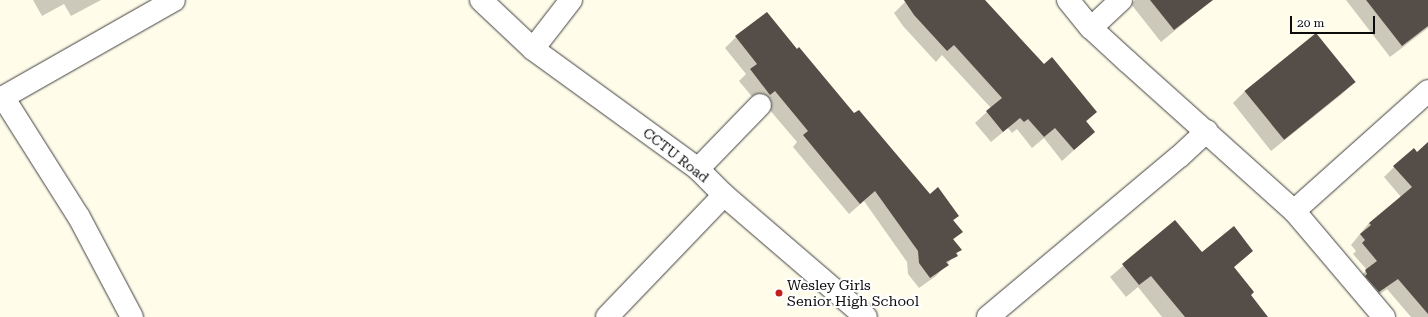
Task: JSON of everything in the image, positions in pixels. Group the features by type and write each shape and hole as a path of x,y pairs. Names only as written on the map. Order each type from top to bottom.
{"street":[{"path":"132,317 79,217 2,98 174,0"},
{"name":"CCTU Road","path":"481,0 533,49 698,169 724,195 866,317"},
{"path":"533,49 571,0"},
{"path":"1068,0 1091,28 1294,211 1384,317"},
{"path":"1091,28 1121,0"},
{"path":"1294,211 1428,90"},
{"path":"698,169 760,106"},
{"path":"988,317 1179,157 1207,131"},
{"path":"607,317 724,195"}],"building":[{"path":"904,0 985,0 1044,64 1052,57 1097,112 1086,121 1095,132 1074,150 1055,128 1044,137 1028,119 1024,122 1020,118 1003,132 986,111 1002,98 954,45 947,51 914,15"},
{"path":"1150,0 1213,0 1174,30"},
{"path":"1366,0 1428,0 1428,26 1402,46"},
{"path":"767,12 797,49 799,47 854,113 859,110 930,194 938,187 959,216 953,220 963,232 953,239 962,250 956,253 958,256 946,262 949,265 930,278 919,263 918,251 875,191 860,204 803,135 808,131 775,91 770,95 750,69 757,64 735,36"},
{"path":"1316,33 1356,82 1284,140 1245,91"},
{"path":"1428,142 1428,314 1398,279 1379,292 1365,276 1367,274 1365,270 1377,261 1362,243 1365,240 1360,234 1371,225 1369,223 1412,187 1393,166 1414,148 1417,152"},
{"path":"1175,220 1202,252 1234,226 1253,251 1234,267 1254,292 1251,295 1268,317 1185,317 1151,276 1139,285 1122,264"}],"place":[{"name":"Wesley Girls Senior High School","path":"779,293"}]}
